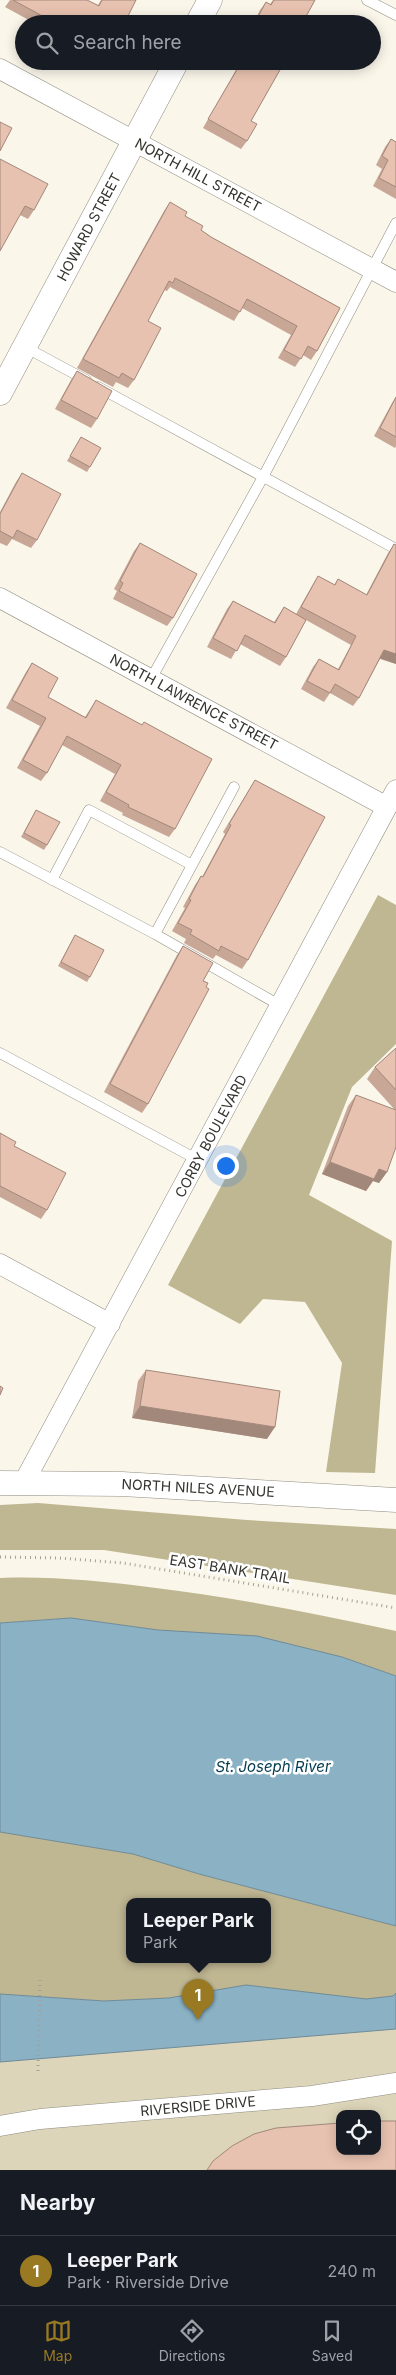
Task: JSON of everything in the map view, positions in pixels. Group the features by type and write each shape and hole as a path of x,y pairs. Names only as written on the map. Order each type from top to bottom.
{"street":[{"path":"202,15 210,0"},
{"name":"NORTH HILL STREET","path":"0,69 396,282"},
{"name":"HOWARD STREET","path":"0,393 172,70"},
{"name":"NORTH LAWRENCE STREET","path":"0,598 151,679 391,798"},
{"name":"CORBY BOULEVARD","path":"24,1482 391,798"},
{"path":"0,1264 110,1324"},
{"name":"NORTH NILES AVENUE","path":"0,1483 122,1484 396,1500"},
{"name":"RIVERSIDE DRIVE","path":"0,2126 40,2119 312,2096 396,2084"}],"lane":[{"path":"366,0 396,15"},
{"path":"151,679 263,477 396,223"},
{"path":"25,347 396,549"},
{"path":"155,934 234,787"},
{"path":"52,880 90,810 192,865"},
{"path":"0,852 155,934 281,1006"},
{"path":"0,1053 198,1160"}],"path":[{"name":"EAST BANK TRAIL","path":"0,1557 59,1558 123,1564 396,1608"},
{"path":"38,2071 40,1980"}],"shaded area":[{"path":"378,895 396,905 396,1044 352,1087 309,1195 392,1241 375,1473 326,1472 342,1363 305,1302 263,1299 240,1324 168,1285"},
{"path":"38,1503 247,1520 396,1529 396,1595 104,1550 0,1550 0,1505"},
{"path":"0,1578 74,1580 179,1591 273,1606 396,1631 396,1676 342,1657 71,1618 0,1623"},
{"path":"0,1832 133,1854 199,1874 396,1926 396,2170 0,2170"},
{"path":"0,1832 133,1854 199,1874 396,1926 396,1993 393,1996 366,1999 331,1995 104,2001 0,1994"}],"water":[{"name":"St. Joseph River","path":"71,1618 158,1630 257,1636 342,1657 396,1676 396,1926 199,1874 133,1854 0,1832 0,1623"},
{"path":"246,1985 366,1999 393,1996 396,1993 396,2029 0,2062 0,1994 104,2001 169,1998"}],"building":[{"path":"13,0 87,0 99,6 102,0 136,0 128,15 40,15"},
{"path":"274,0 315,0 307,15 259,15 266,2 271,5"},
{"path":"237,70 280,70 251,121 257,124 247,141 208,119"},
{"path":"0,122 12,128 0,151"},
{"path":"391,139 396,142 396,187 379,178 388,160 382,156"},
{"path":"0,159 48,184 34,210 25,206 0,251"},
{"path":"170,202 187,212 185,216 203,226 201,230 211,237 340,308 317,351 308,346 301,359 284,350 297,326 247,299 240,312 175,278 173,283 169,281 148,321 161,328 134,380 122,373 119,378 83,359"},
{"path":"77,371 112,391 97,419 61,400"},
{"path":"396,397 396,437 380,428"},
{"path":"81,437 101,448 90,467 70,456"},
{"path":"22,473 61,494 37,540 17,530 13,538 0,531 0,514"},
{"path":"140,543 197,574 173,618 119,591 123,583 120,581"},
{"path":"394,544 396,545 396,654 384,650 359,698 335,684 330,693 307,681 319,659 339,670 356,636 301,607 318,576 335,585 338,579 367,595"},
{"path":"233,601 275,623 284,607 306,620 286,657 245,635 237,651 213,638"},
{"path":"32,663 58,678 48,697 86,718 96,700 142,725 144,722 212,759 175,829 128,807 129,805 106,792 121,765 67,736 47,773 23,760 46,718 12,700"},
{"path":"255,780 325,817 248,960 221,946 219,951 190,934 192,930 178,923 191,900 189,899 201,876 203,877 231,825 229,824"},
{"path":"36,810 60,822 47,845 24,833"},
{"path":"75,935 104,950 90,977 61,962"},
{"path":"183,946 213,963 203,981 208,983 206,987 209,989 148,1104 110,1084"},
{"path":"396,1048 396,1090 375,1067"},
{"path":"356,1095 396,1110 396,1147 387,1172 379,1169 374,1179 330,1162"},
{"path":"0,1133 16,1142 14,1146 66,1173 47,1210 0,1186"},
{"path":"146,1370 280,1391 275,1427 140,1406"},
{"path":"381,2121 396,2121 396,2170 207,2170 213,2161 232,2146 254,2134 276,2128 336,2123 336,2155 381,2155"}],"place":[{"name":"Leeper Park","path":"198,2020"}]}
